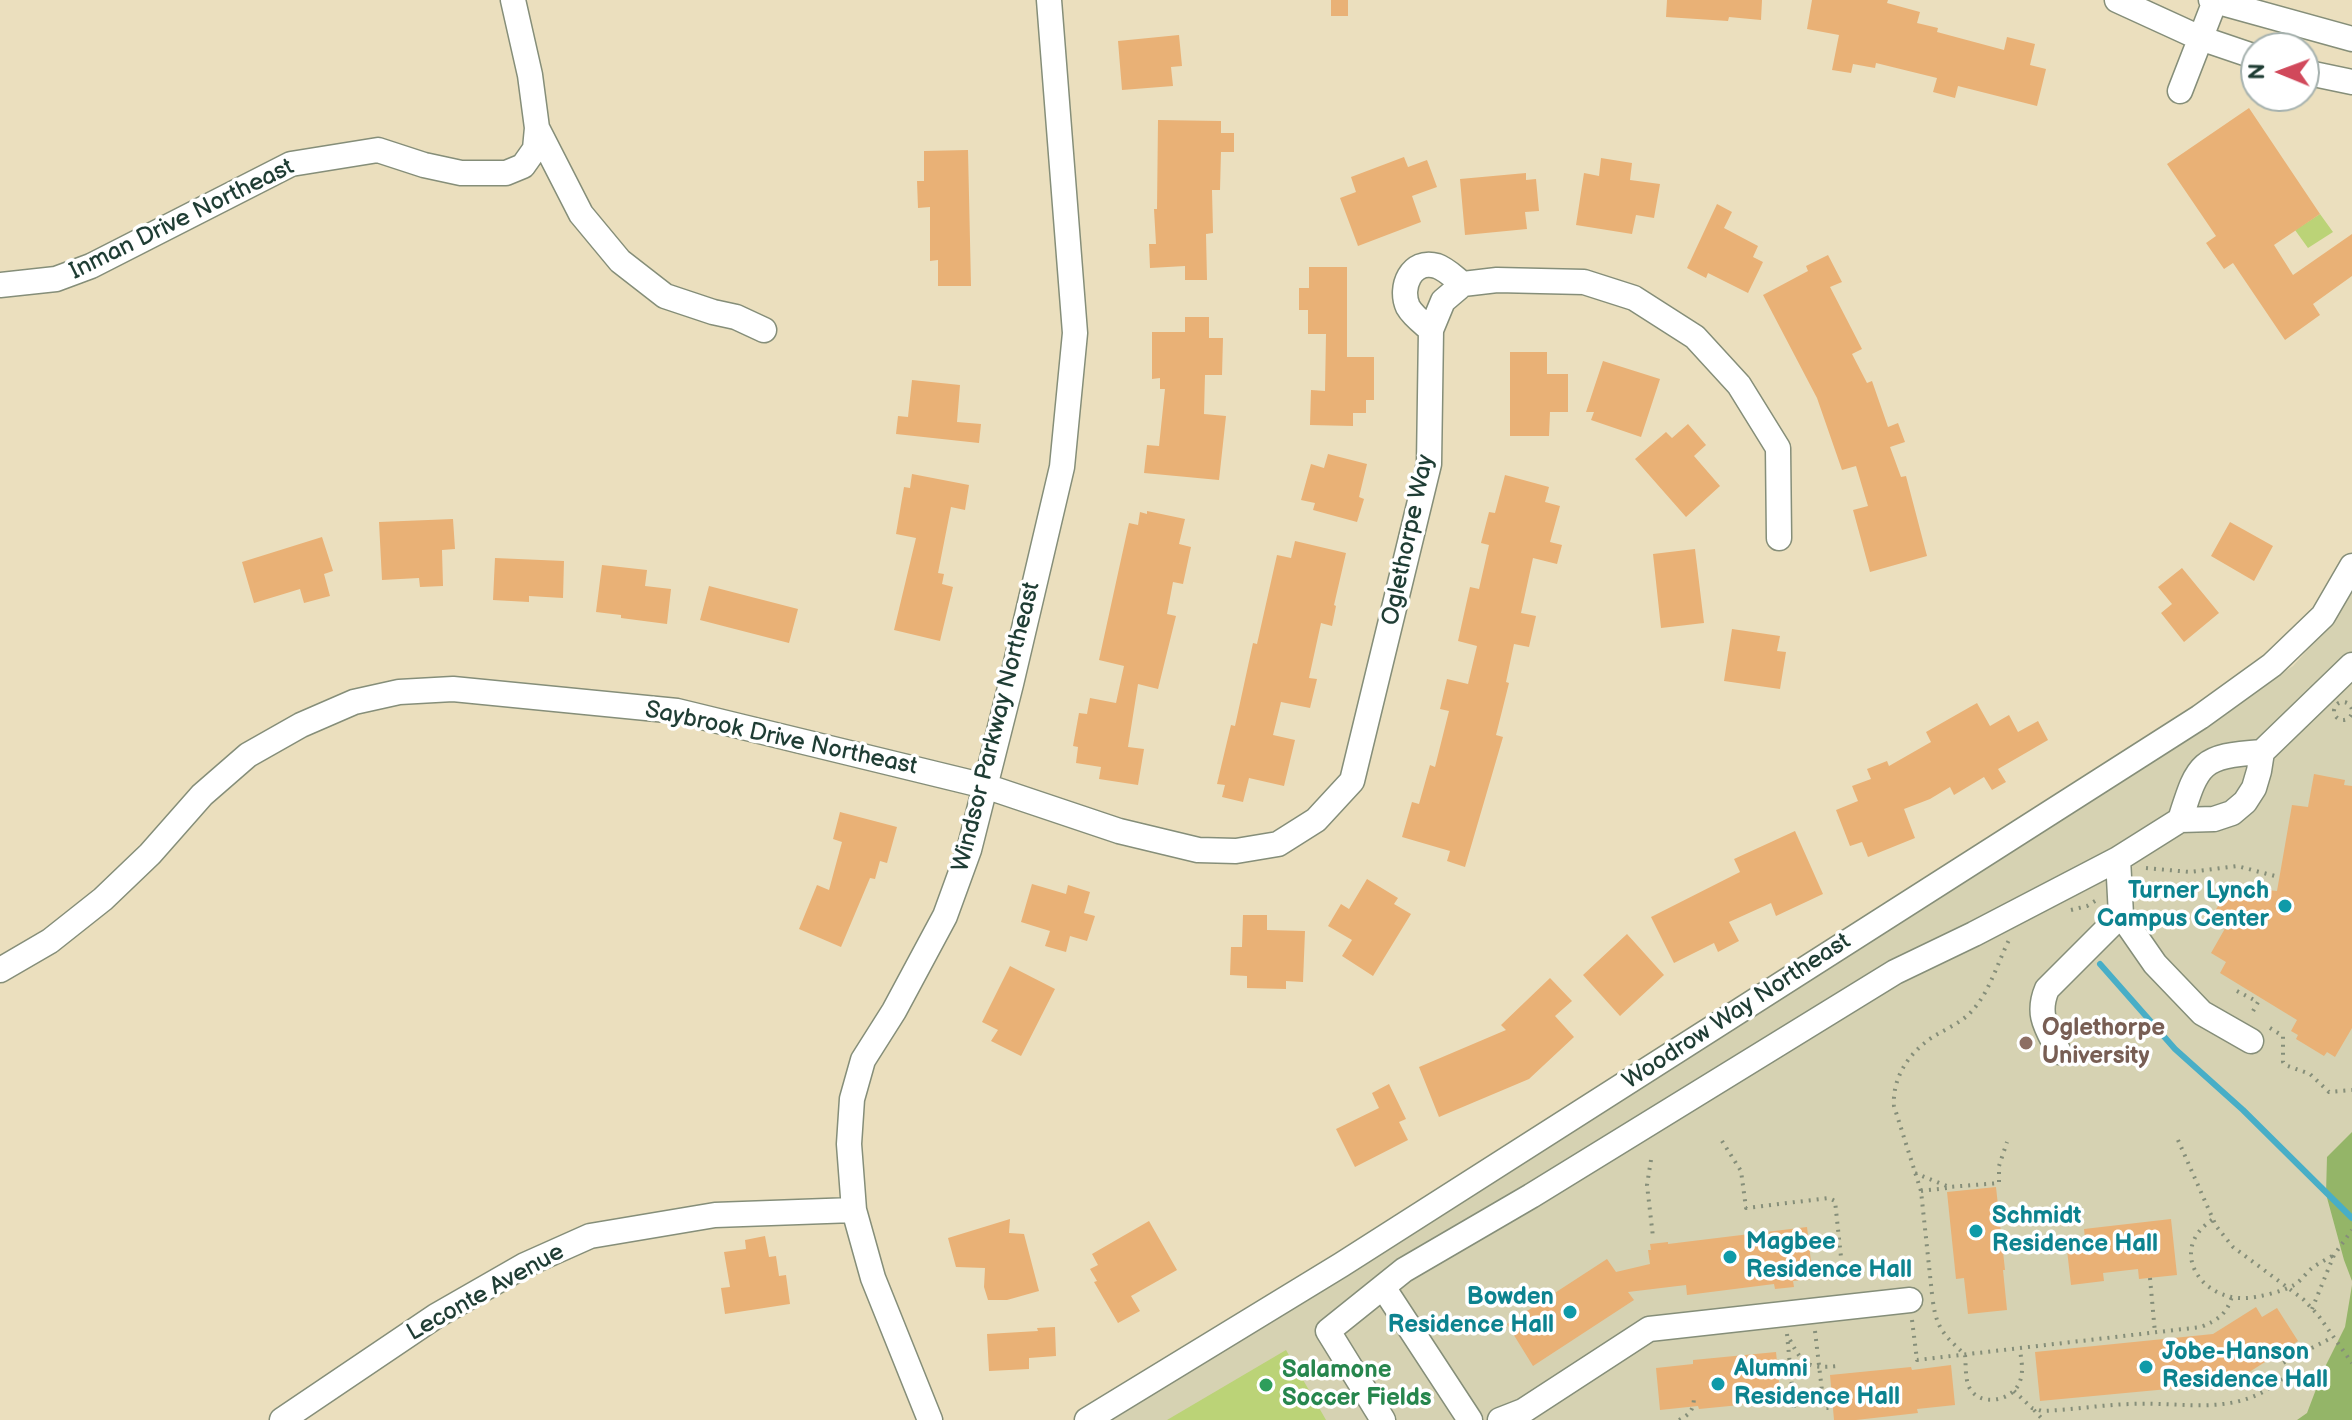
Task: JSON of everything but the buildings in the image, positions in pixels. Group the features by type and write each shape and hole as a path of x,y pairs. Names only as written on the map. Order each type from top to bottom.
{"street":[{"name":"Inman Drive Northeast","path":"0,285 56,279 91,266 291,164 378,150 461,173 506,173 523,166 535,149 537,128 530,75 513,0"},
{"name":"Windsor Parkway Northeast","path":"930,1420 873,1278 854,1210 849,1144 852,1099 863,1060 894,1011 945,916 969,850 1062,467 1075,333 1049,0"},
{"path":"2117,0 2200,38 2240,52"},
{"path":"2180,91 2213,1 2352,39"},
{"path":"2320,75 2352,82"},
{"path":"537,128 581,214 620,261 665,296 736,317 764,330"},
{"path":"1431,330 1410,311 1404,296 1404,284 1411,272 1422,265 1437,266 1463,284 1497,280 1584,282 1634,298 1695,337 1739,385 1778,448 1779,538"},
{"name":"Oglethorpe Way","path":"985,786 1119,831 1198,850 1236,851 1278,844 1316,820 1352,781 1429,464 1431,330 1443,301 1463,284"},
{"name":"Woodrow Way Northeast","path":"1087,1420 1341,1265 2200,717 2272,665 2323,616 2352,566"},
{"path":"1383,1420 1328,1331 1404,1270 1531,1196 1895,972 2118,859 2180,820 2214,819 2232,813 2245,802 2254,788 2262,752 2352,665"},
{"name":"Saybrook Drive Northeast","path":"0,970 50,941 103,899 150,854 202,795 248,755 301,725 354,702 399,692 453,689 677,711 985,786"},
{"path":"2180,820 2200,768 2214,759 2237,753 2262,752"},
{"path":"2118,859 2121,915 2155,964 2202,1013 2251,1041"},
{"path":"2059,1052 2044,1020 2041,1004 2047,989 2121,915"},
{"name":"Leconte Avenue","path":"282,1420 436,1316 525,1265 590,1236 715,1215 854,1210"},
{"path":"1383,1287 1470,1420"},
{"path":"1500,1420 1523,1411 1649,1329 1786,1324 1813,1311 1910,1300"}],"path":[{"path":"2342,702 2348,704 2351,717 2338,719 2334,711 2336,705 2342,702"},
{"path":"2067,911 2087,906 2105,896"},
{"path":"2014,930 1991,982 1971,1012 1932,1037 1906,1062 1893,1094 1921,1191 1935,1319 1940,1329 1965,1355 1968,1383 1975,1394 1993,1400 2014,1391 2021,1377 2020,1349"},
{"path":"2237,991 2258,1002 2251,1015 2283,1036 2285,1065 2310,1074 2329,1092 2352,1090"},
{"path":"2178,1140 2216,1226 2233,1247 2312,1309 2352,1363"},
{"path":"1722,1141 1741,1171 1746,1208 1829,1198 1835,1201 1846,1307"},
{"path":"1921,1191 1999,1183 1999,1166 2007,1142"},
{"path":"1651,1160 1647,1185 1653,1237"},
{"path":"1915,1173 1949,1187"},
{"path":"2213,1219 2198,1232 2191,1262 2193,1271 2205,1285 2218,1292 2245,1298 2294,1285 2312,1268 2334,1255"},
{"path":"2312,1309 2334,1255 2352,1230"},
{"path":"2150,1278 2155,1333"},
{"path":"1910,1300 1917,1360 2201,1327 2227,1311 2232,1296"},
{"path":"2245,1298 2249,1308"},
{"path":"1813,1311 1824,1408 1829,1408"},
{"path":"1786,1324 1800,1359 1807,1365 1837,1366"},
{"path":"1786,1324 1794,1408"},
{"path":"2032,1408 2042,1411 2129,1404 2198,1407 2231,1404 2256,1397 2277,1385 2290,1372 2283,1363 2333,1337"},
{"path":"2014,1391 2043,1420"},
{"path":"1679,1420 1689,1415 1694,1407 1694,1395"}],"shaded area":[{"name":"Oglethorpe University","path":"2352,585 2352,1420 1108,1420 2293,666 2321,635"}],"green space":[{"path":"2320,214 2333,232 2308,248 2295,230"},
{"path":"2352,1132 2352,1281 2326,1194 2327,1157"},
{"path":"2352,1285 2352,1420 2297,1420 2307,1413 2345,1327"},
{"name":"Salamone Soccer Fields","path":"1286,1350 1326,1420 1167,1420"}],"waterway":[{"path":"2100,964 2175,1049 2243,1110 2352,1218"}],"place":[{"name":"Turner Lynch Campus Center","path":"2285,906"},
{"name":"Oglethorpe University","path":"2026,1043"},
{"name":"Schmidt Residence Hall","path":"1976,1231"},
{"name":"Magbee Residence Hall","path":"1730,1257"},
{"name":"Bowden Residence Hall","path":"1570,1312"},
{"name":"Jobe-Hanson Residence Hall","path":"2146,1367"},
{"name":"Alumni Residence Hall","path":"1718,1384"},
{"name":"Salamone Soccer Fields","path":"1266,1385"}]}
